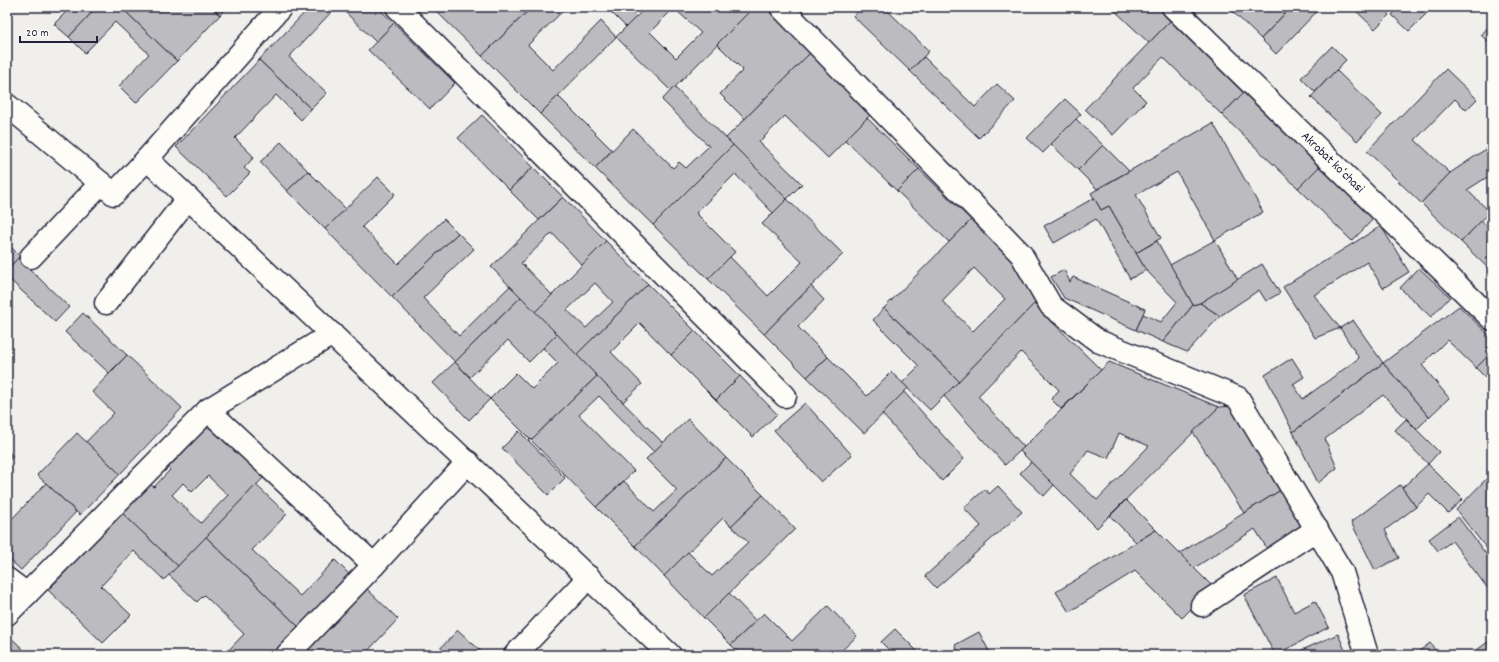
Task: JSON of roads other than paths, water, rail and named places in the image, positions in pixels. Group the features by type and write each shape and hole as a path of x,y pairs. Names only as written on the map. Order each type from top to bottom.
{"street":[{"path":"7,105 114,194 147,159 281,7"},
{"path":"397,7 785,396"},
{"path":"781,7 1022,254 1051,306 1098,341 1238,398 1342,572 1367,655"},
{"name":"Akrobat koʻchasi","path":"1173,7 1492,319"},
{"path":"147,159 670,655"},
{"path":"31,257 101,183"},
{"path":"106,303 188,198"},
{"path":"7,614 208,410 332,334"},
{"path":"208,410 374,565"},
{"path":"287,655 374,565 468,462"},
{"path":"1202,605 1317,529"},
{"path":"515,655 589,577"},
{"path":"7,579 26,594"}]}
